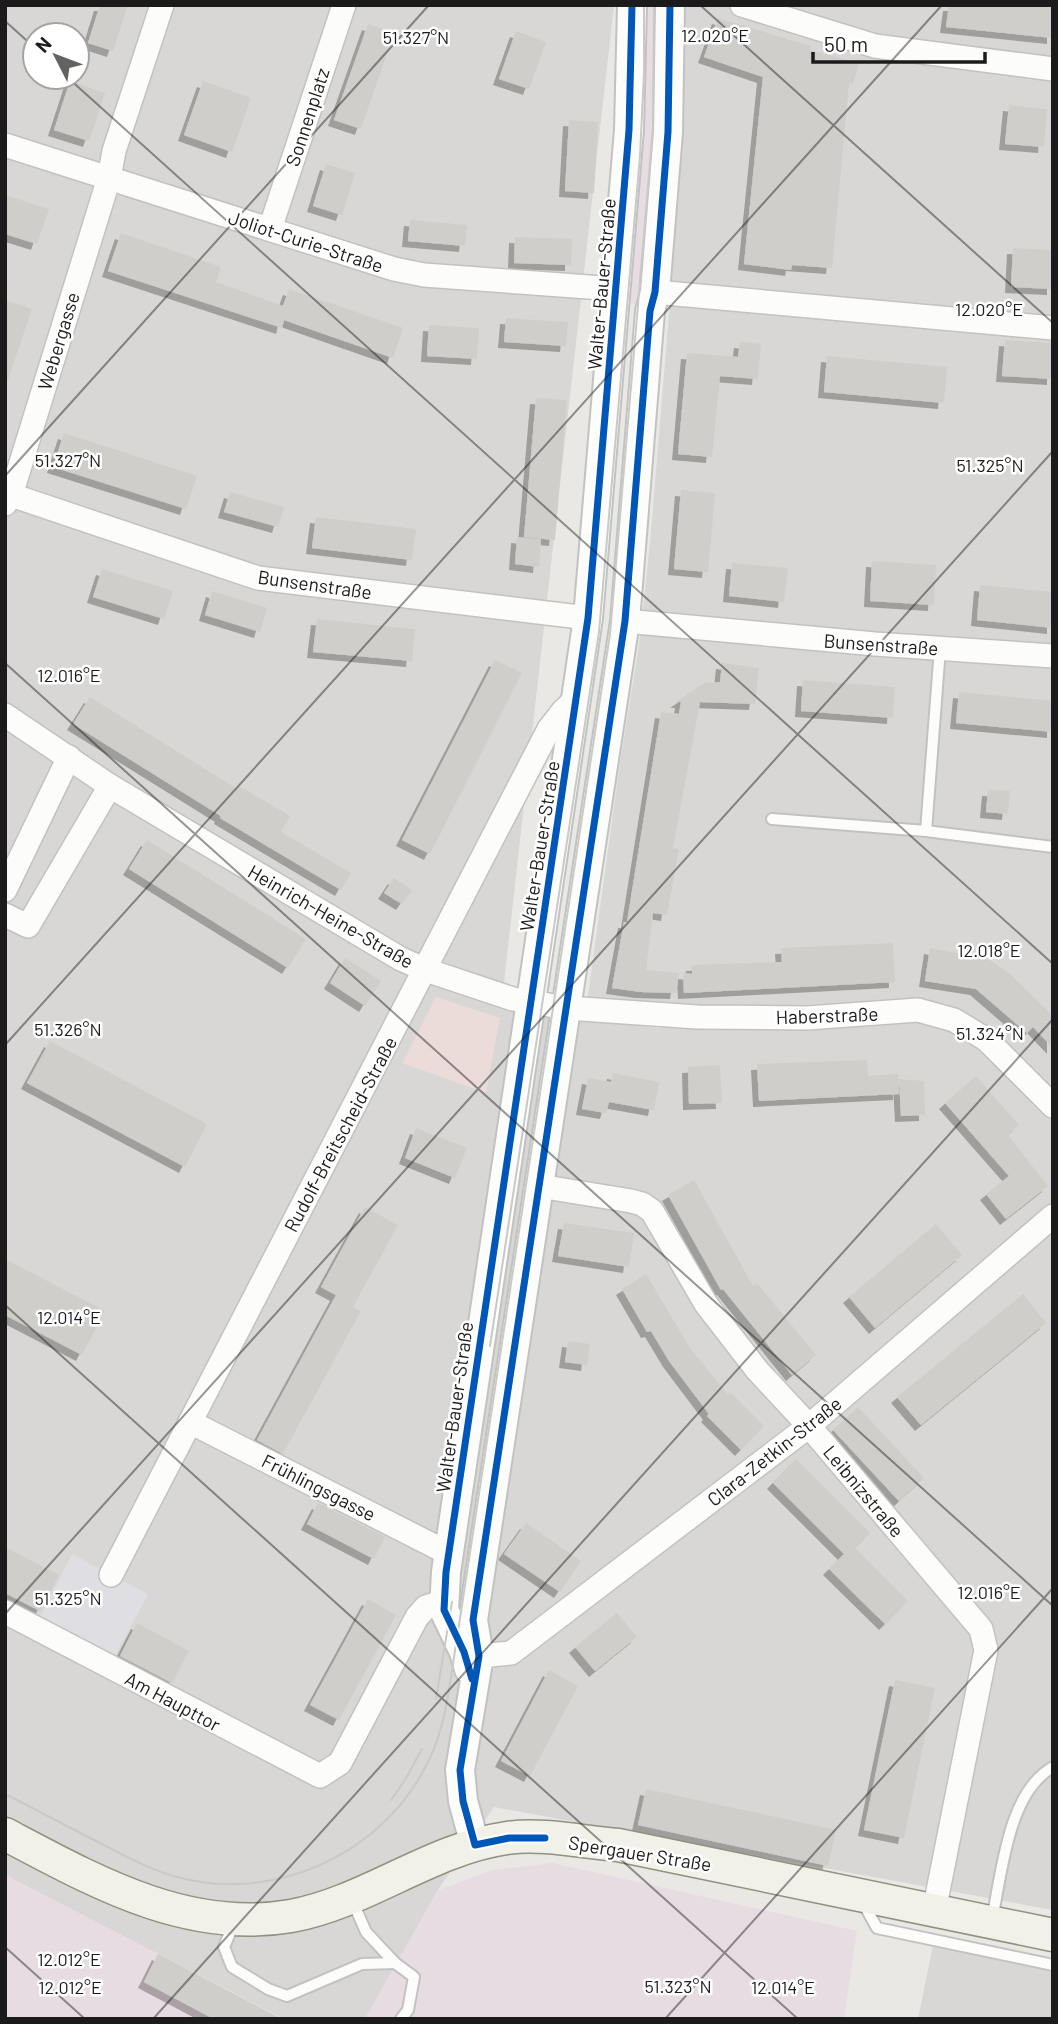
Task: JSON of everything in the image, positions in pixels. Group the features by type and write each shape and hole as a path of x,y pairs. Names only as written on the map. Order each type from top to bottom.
{"main road":[{"name":"Spergauer Straße","path":"5,1834 83,1875 185,1914 261,1919 293,1915 351,1897 475,1845 509,1838 545,1838 618,1845 1053,1935"}],"street":[{"path":"109,178 114,151 162,5"},
{"name":"Sonnenplatz","path":"270,229 344,5"},
{"name":"Walter-Bauer-Straße","path":"476,1669 464,1653 444,1610 448,1553 588,618 629,130 632,5"},
{"name":"Walter-Bauer-Straße","path":"475,1845 464,1801 460,1770 476,1669 473,1620 625,621 650,311 655,292 668,132 670,5"},
{"path":"742,5 875,46 1053,69"},
{"name":"Joliot-Curie-Straße","path":"5,145 394,269 424,275 617,289"},
{"name":"Webergasse","path":"8,500 109,178"},
{"path":"655,292 1053,328"},
{"name":"Bunsenstraße","path":"8,500 258,578 588,618"},
{"name":"Bunsenstraße","path":"625,621 940,649 1053,656"},
{"name":"Rudolf-Breitscheid-Straße","path":"111,1575 549,729 577,698"},
{"name":"Heinrich-Heine-Straße","path":"5,715 110,786 401,958 426,970 513,999 567,1008"},
{"path":"5,890 69,757"},
{"path":"5,915 28,926 110,786"},
{"name":"Haberstraße","path":"567,1008 697,1017 807,1018 918,1010 954,1020 987,1040 1053,1106"},
{"name":"Leibnizstraße","path":"539,1186 631,1201 652,1211 706,1304 757,1370 809,1426 981,1629 986,1650 934,1911"},
{"name":"Clara-Zetkin-Straße","path":"476,1669 511,1653 809,1426 1053,1216"},
{"name":"Frühlingsgasse","path":"190,1422 448,1553"},
{"name":"Am Haupttor","path":"5,1612 320,1776 340,1763 417,1617 426,1607 444,1601"}],"lane":[{"path":"926,831 940,649"},
{"path":"772,819 926,831 1053,847"},
{"path":"991,1923 1012,1827 1025,1795 1042,1773 1053,1767"},
{"path":"859,1895 877,1928 1053,1965"},
{"path":"351,1897 366,1932 395,1963 414,1977 408,2010 401,2019"},
{"path":"232,1918 224,1947 232,1967 268,1989 287,1996 362,1964 395,1963"}],"shaded area":[{"path":"5,5 614,5 501,1009 658,1028 745,1010 587,1002 639,645 650,543 680,142 685,5 1053,5 1053,1910 494,1807 438,1890 365,2019 284,2019 5,1875"},
{"path":"637,5 662,5 645,305 621,303"},
{"path":"436,997 500,1018 486,1093 402,1063"},
{"path":"72,1554 148,1594 112,1662 37,1623"},
{"path":"553,1863 857,1931 844,2019 365,2019 438,1890 493,1870"},
{"path":"5,1875 158,1954 284,2019 5,2019"},
{"path":"933,1945 1053,1972 1053,2019 918,2019"}],"building":[{"path":"100,5 128,5 113,51 91,44 91,34"},
{"path":"949,5 1053,7 1053,38 946,27"},
{"path":"718,18 811,46 810,50 859,63 853,84 849,83 832,268 792,265 791,270 744,264 763,77 704,57"},
{"path":"368,24 394,33 361,129 334,120"},
{"path":"516,31 546,42 529,89 499,79"},
{"path":"203,81 251,98 232,152 184,135"},
{"path":"91,88 105,93 89,141 54,130 67,91 91,91"},
{"path":"1009,105 1047,109 1044,147 1005,144"},
{"path":"569,120 598,122 594,193 565,191"},
{"path":"326,164 355,173 342,215 313,206"},
{"path":"5,195 49,209 37,244 5,234"},
{"path":"410,220 467,225 465,246 408,241"},
{"path":"121,233 221,267 216,282 283,306 289,289 403,328 393,358 284,320 282,328 108,271"},
{"path":"515,237 572,239 571,265 514,263"},
{"path":"1013,248 1053,250 1053,289 1011,287"},
{"path":"5,300 32,309 8,380 5,379"},
{"path":"506,318 568,322 566,346 504,342"},
{"path":"429,325 479,328 477,359 427,356"},
{"path":"1005,340 1053,343 1053,379 1002,376"},
{"path":"740,342 761,344 758,379 720,376 712,457 678,454 687,353 738,357"},
{"path":"827,356 947,367 944,403 824,392"},
{"path":"536,398 567,400 555,540 524,537"},
{"path":"64,433 197,476 186,509 53,467"},
{"path":"681,490 715,493 708,572 674,569"},
{"path":"230,492 284,507 278,527 224,512"},
{"path":"316,517 416,529 412,560 312,548"},
{"path":"517,537 541,539 539,567 515,564"},
{"path":"872,561 936,565 934,605 870,601"},
{"path":"732,563 788,568 784,602 729,596"},
{"path":"102,569 173,591 164,619 93,597"},
{"path":"980,585 1053,592 1053,628 977,620"},
{"path":"212,591 267,608 260,632 205,615"},
{"path":"317,619 415,629 412,661 313,652"},
{"path":"495,660 522,673 430,854 402,840"},
{"path":"722,663 759,668 755,704 700,702 673,848 679,849 667,915 653,913 646,970 679,973 676,993 612,988 624,922 627,922 661,712 679,714 681,702 676,702 704,683 720,682"},
{"path":"803,680 895,687 893,718 801,711"},
{"path":"959,692 1053,701 1053,732 956,723"},
{"path":"90,697 237,789 239,786 290,816 281,832 351,873 341,890 220,818 221,816 73,724"},
{"path":"988,790 1010,791 1008,814 986,812"},
{"path":"147,840 306,939 288,968 129,869"},
{"path":"394,878 412,890 402,904 384,893"},
{"path":"893,943 895,982 684,993 683,973 692,974 692,965 782,962 781,948"},
{"path":"930,948 988,959 1009,973 1053,1016 1053,1048 1033,1027 1027,1033 976,989 925,981"},
{"path":"345,958 381,981 365,1006 330,983"},
{"path":"50,1041 207,1124 185,1167 27,1083"},
{"path":"867,1060 868,1076 898,1074 899,1094 759,1101 757,1064"},
{"path":"720,1065 722,1103 689,1104 688,1067"},
{"path":"613,1073 659,1082 654,1110 609,1102 606,1113 582,1109 588,1078 611,1082"},
{"path":"976,1076 1019,1125 1008,1135 1048,1186 1006,1219 986,1194 1009,1176 945,1103"},
{"path":"899,1079 924,1081 925,1115 901,1116"},
{"path":"416,1128 467,1148 455,1178 405,1158"},
{"path":"694,1180 753,1286 757,1283 816,1355 792,1375 723,1289 721,1290 668,1195"},
{"path":"365,1207 398,1225 353,1307 361,1311 283,1454 257,1440 336,1295 321,1287"},
{"path":"564,1223 634,1233 629,1267 558,1256"},
{"path":"936,1224 962,1255 875,1328 849,1297"},
{"path":"5,1259 105,1311 82,1355 5,1315"},
{"path":"646,1274 690,1348 728,1395 731,1393 764,1426 741,1450 707,1416 709,1414 669,1361 651,1331 647,1332 622,1289"},
{"path":"1023,1294 1046,1323 921,1425 897,1397"},
{"path":"568,1341 590,1344 587,1365 565,1362"},
{"path":"858,1407 924,1478 899,1501 833,1430"},
{"path":"796,1459 870,1533 855,1548 908,1601 885,1624 829,1569 844,1554 773,1483"},
{"path":"318,1503 385,1537 374,1559 307,1524"},
{"path":"526,1523 581,1561 560,1592 504,1554"},
{"path":"5,1547 59,1575 40,1611 5,1593"},
{"path":"368,1599 396,1615 339,1720 310,1705"},
{"path":"617,1613 637,1637 595,1671 575,1647"},
{"path":"137,1623 189,1651 172,1683 120,1656"},
{"path":"549,1670 578,1686 530,1776 501,1761"},
{"path":"895,1680 935,1688 904,1838 864,1830"},
{"path":"646,1789 836,1830 828,1866 638,1825"},
{"path":"158,1954 282,2019 214,2019 144,1982"}],"tram line":[{"path":"490,1346 599,632 640,156 644,5"},
{"path":"5,1794 157,1871 214,1884 251,1883 288,1876 323,1864 355,1845 384,1822 409,1794 428,1762 440,1732 450,1686 610,634 653,128 654,5"},
{"path":"436,1699 452,1602"},
{"path":"391,1800 422,1749"}],"cycle path":[{"path":"472,1679 464,1652 444,1610 446,1572 588,618 629,130 632,5"},
{"path":"545,1838 509,1838 475,1845 463,1801 460,1770 479,1656 473,1620 625,621 650,311 655,292 668,132 670,5"}]}
